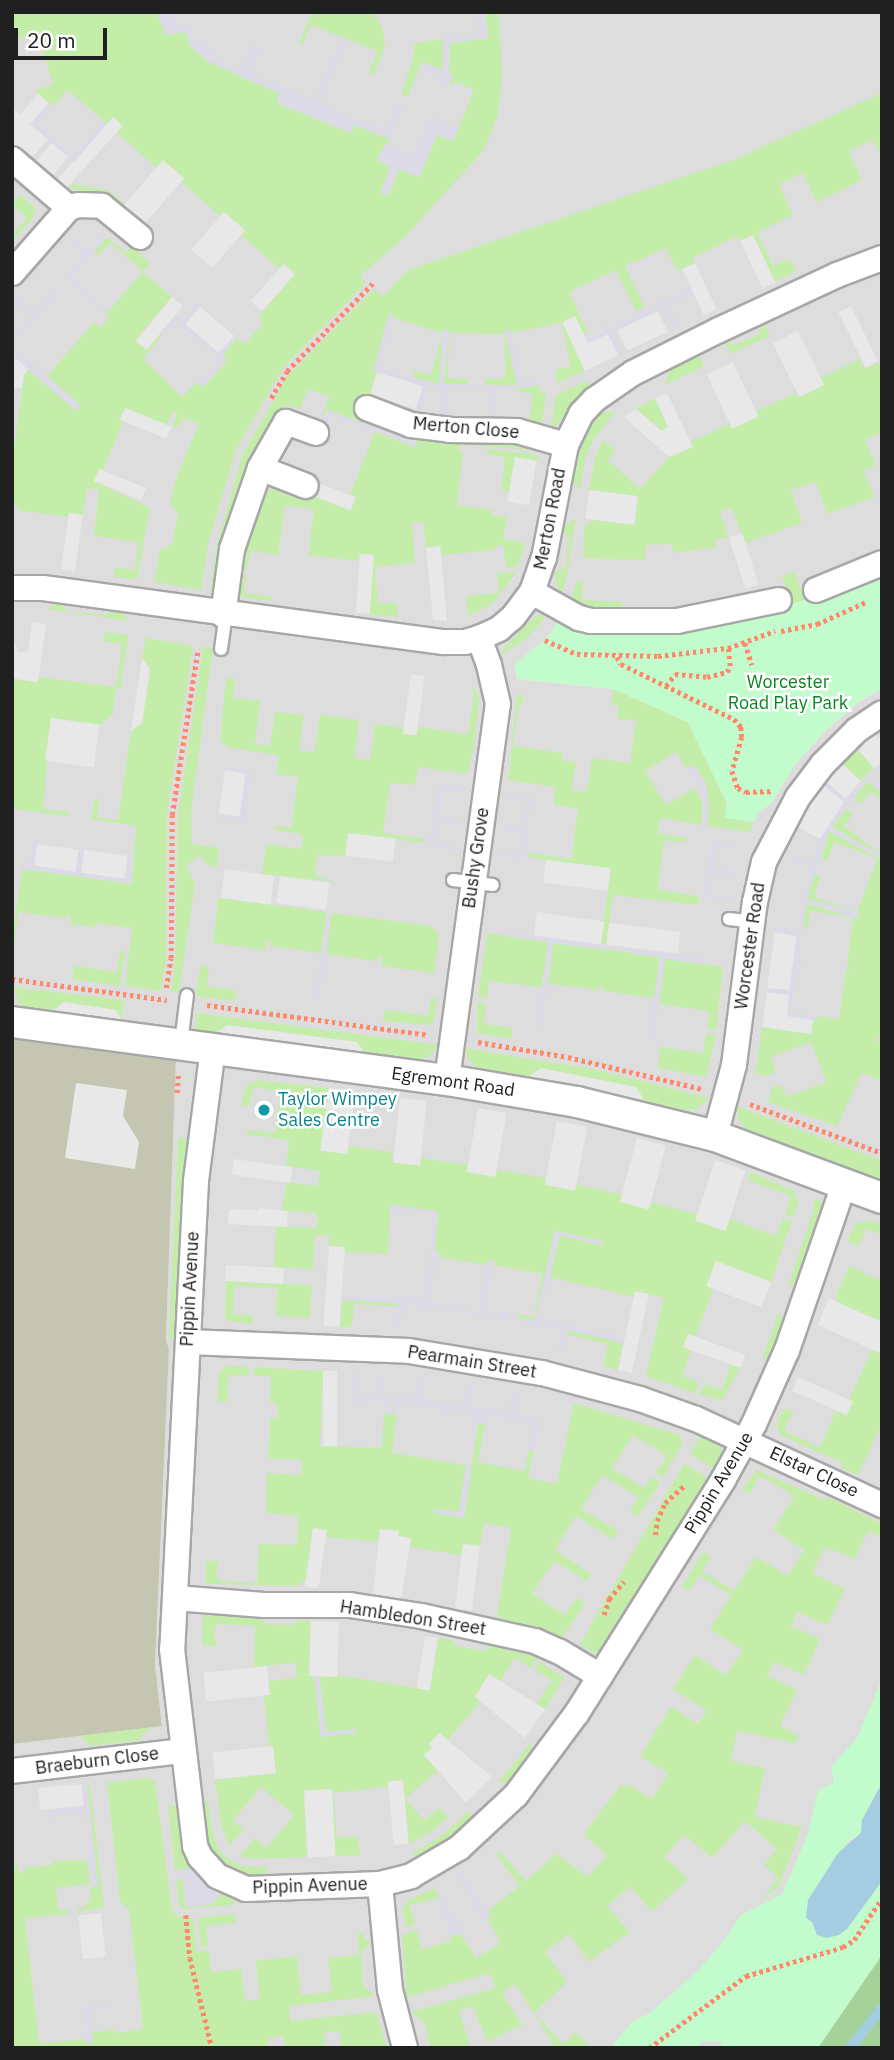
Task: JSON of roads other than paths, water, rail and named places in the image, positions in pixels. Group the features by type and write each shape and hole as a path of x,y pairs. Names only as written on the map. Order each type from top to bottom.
{"street":[{"path":"12,159 69,208"},
{"path":"12,273 69,208 88,203 102,206 140,237"},
{"name":"Merton Road","path":"12,588 43,588 225,615 443,642 465,642 480,638 499,629 513,617 532,592 544,558 566,445 581,414 606,389 719,330 842,273 882,258"},
{"name":"Merton Close","path":"368,408 411,425 449,430 517,431 566,445"},
{"path":"225,615 232,550 260,468 286,422 316,433"},
{"path":"260,468 306,486"},
{"path":"816,590 882,563"},
{"path":"532,592 579,618 602,621 677,621 779,600"},
{"name":"Bushy Grove","path":"447,1080 498,704 480,638"},
{"name":"Worcester Road","path":"715,1136 734,1065 741,921 764,862 799,797 841,746 882,713"},
{"name":"Egremont Road","path":"12,1022 447,1080 577,1102 715,1136 845,1182 882,1198"},
{"name":"Pippin Avenue","path":"213,1048 196,1181 172,1649 195,1846 207,1867 220,1878 246,1889 380,1884 411,1876 437,1863 500,1811 558,1742 745,1440 788,1350 845,1182"},
{"name":"Pearmain Street","path":"188,1342 374,1348 475,1360 542,1373 640,1399 745,1440"},
{"name":"Elstar Close","path":"745,1440 882,1505"},
{"name":"Hambledon Street","path":"175,1598 302,1606 350,1605 421,1616 535,1641 560,1652 600,1676"},
{"name":"Braeburn Close","path":"12,1771 182,1751"},
{"path":"380,1884 390,1990 405,2048"}],"lane":[{"path":"221,649 225,615"},
{"path":"181,1043 187,999"}],"water":[{"path":"882,1783 882,1881 847,1929 839,1935 827,1938 817,1935 812,1922 806,1918 808,1900 838,1853 861,1833 862,1820"}],"waterway":[{"path":"850,2048 882,2008"}],"place":[{"name":"Taylor Wimpey Sales Centre","path":"264,1110"}],"park label":[{"name":"Worcester Road Play Park","path":"788,693"}]}
